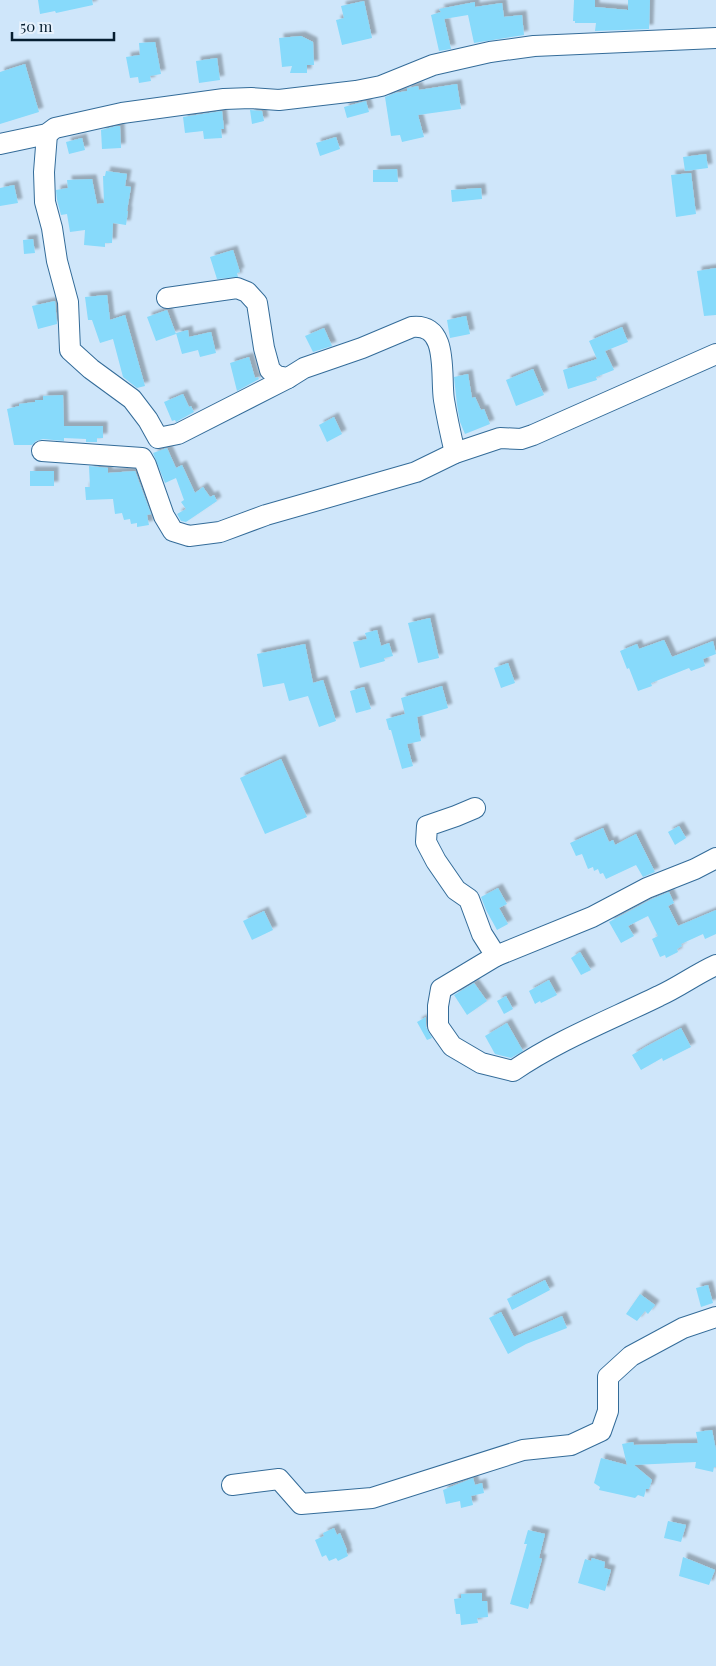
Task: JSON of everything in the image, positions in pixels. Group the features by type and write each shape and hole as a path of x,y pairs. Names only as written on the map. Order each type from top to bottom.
{"street":[{"path":"0,144 47,134 55,128 122,113 224,99 284,99 381,86 433,65 510,49 534,46 716,38"},
{"path":"47,134 44,172 45,202 52,228 57,261 68,302 70,350 91,369 132,399 148,420 158,438 178,434 304,368 362,348 412,327 427,328 434,335 442,353 444,399 455,453"},
{"path":"168,298 237,288 247,292 257,303 264,348 270,370 277,376 288,378"},
{"path":"42,451 142,458 164,516 172,531 189,536 220,532 275,513 416,472 455,453 500,438 521,439 533,435 716,354"},
{"path":"475,808 427,826 426,842 436,861 456,890 469,898 482,934 496,956"},
{"path":"716,858 647,888 592,917 496,956 441,989 438,1006 438,1026 452,1046 481,1063 513,1071 540,1053 677,988 701,972 716,965"},
{"path":"232,1485 278,1479 301,1504 372,1498 523,1450 571,1445 602,1431 608,1411 608,1376 631,1356 684,1328 716,1317"}],"building":[{"path":"38,0 92,0 93,5 56,13 55,11 40,14"},
{"path":"574,0 595,0 595,7 628,10 628,0 650,0 649,29 595,31 596,23 575,23 573,21"},
{"path":"364,1 372,38 342,45 336,20 344,18 341,6"},
{"path":"475,2 475,7 502,3 504,17 522,15 524,35 474,43 468,15 444,19 451,49 439,51 431,15 441,12 439,9"},
{"path":"301,36 313,42 314,65 307,65 307,73 290,73 292,66 282,67 279,38"},
{"path":"155,42 161,74 150,76 151,81 139,83 138,77 130,78 126,57 140,55 139,43"},
{"path":"217,58 220,80 199,83 196,61"},
{"path":"25,64 39,112 0,124 0,72"},
{"path":"457,84 461,109 418,115 424,137 402,142 400,135 391,136 385,97 407,91 407,88 418,86 419,90"},
{"path":"366,101 369,112 347,118 344,107"},
{"path":"250,110 262,111 264,121 252,124"},
{"path":"222,111 224,129 221,129 222,138 204,139 203,131 185,133 183,117"},
{"path":"120,126 121,148 102,149 101,130"},
{"path":"336,137 340,149 320,156 316,143"},
{"path":"82,138 85,150 69,154 66,142"},
{"path":"706,154 708,168 685,171 683,157"},
{"path":"397,169 398,182 373,182 373,170"},
{"path":"106,171 127,174 125,186 131,187 126,225 113,223 112,243 105,243 105,247 84,245 85,230 70,232 67,214 61,215 56,190 68,188 67,180 92,179 97,204 104,203 103,176 105,176"},
{"path":"691,173 696,214 676,217 671,175"},
{"path":"14,185 18,203 0,206 0,188"},
{"path":"481,188 482,199 452,202 451,190"},
{"path":"33,239 35,253 24,254 23,240"},
{"path":"233,250 240,272 237,273 238,277 217,279 210,257"},
{"path":"716,268 716,315 704,316 697,271"},
{"path":"107,295 110,320 125,315 145,386 137,388 123,377 113,339 100,343 92,320 88,320 85,297"},
{"path":"55,301 57,324 38,329 32,306"},
{"path":"167,310 176,334 156,341 147,317"},
{"path":"466,316 470,334 450,338 447,320"},
{"path":"622,327 628,342 605,351 614,370 596,377 597,380 568,389 563,370 597,359 589,341"},
{"path":"324,328 332,346 313,352 305,336"},
{"path":"188,330 189,337 211,332 216,353 200,357 198,350 182,354 176,333"},
{"path":"249,357 255,378 258,377 259,379 237,391 230,363"},
{"path":"533,369 544,395 516,406 506,380"},
{"path":"468,374 472,398 475,397 481,410 484,409 490,424 465,434 460,422 454,377"},
{"path":"183,394 189,407 191,406 194,412 176,422 175,420 172,421 164,402"},
{"path":"63,395 64,426 103,426 103,438 97,438 97,442 86,442 86,439 64,438 64,441 43,439 36,441 32,445 14,445 7,409 19,406 19,404 35,402 35,400 43,400 43,396"},
{"path":"334,417 342,434 327,442 319,425"},
{"path":"167,448 176,468 182,465 195,493 203,487 210,497 214,495 217,501 186,522 181,521 177,514 186,509 181,502 184,500 176,478 165,483 153,453"},
{"path":"89,466 108,468 108,473 135,471 151,514 147,515 149,525 137,527 137,523 131,524 130,519 124,520 122,513 115,514 113,499 86,500 85,487 90,487"},
{"path":"30,471 54,471 54,486 30,486"},
{"path":"430,618 439,658 418,663 408,623"},
{"path":"377,630 381,646 389,643 393,656 384,658 385,661 360,668 353,642 367,639 365,633"},
{"path":"664,640 672,657 713,641 716,654 703,659 705,666 691,671 689,668 651,683 652,686 638,691 620,651 637,644 639,649"},
{"path":"305,644 313,683 323,680 336,721 319,727 308,696 289,701 284,683 263,687 257,654"},
{"path":"508,663 515,683 501,688 494,668"},
{"path":"442,686 448,708 417,717 421,741 407,744 413,766 402,769 386,719 405,714 401,698"},
{"path":"364,687 371,709 356,713 350,691"},
{"path":"281,759 307,817 265,834 240,778"},
{"path":"679,826 686,838 675,845 668,832"},
{"path":"603,828 609,842 613,840 615,845 636,834 655,872 643,877 636,865 606,879 603,873 600,874 598,869 594,871 593,867 588,869 582,854 576,856 570,843"},
{"path":"498,888 507,904 499,908 508,924 497,930 481,897"},
{"path":"669,892 674,903 668,906 678,926 716,910 716,934 705,939 703,934 681,944 682,946 677,949 678,952 666,958 665,955 660,957 652,939 658,936 648,916 628,926 634,936 621,943 609,922"},
{"path":"264,911 273,930 252,940 243,921"},
{"path":"580,952 591,970 581,975 571,958"},
{"path":"549,980 557,995 535,1004 529,991"},
{"path":"474,983 487,1001 467,1015 454,995"},
{"path":"506,996 513,1009 504,1014 497,1001"},
{"path":"426,1017 426,1027 432,1038 427,1040 417,1022"},
{"path":"507,1023 523,1051 511,1058 495,1054 485,1036"},
{"path":"681,1028 691,1047 663,1061 662,1058 641,1070 632,1055"},
{"path":"545,1280 550,1290 512,1310 507,1299"},
{"path":"708,1285 713,1303 701,1307 696,1288"},
{"path":"640,1294 655,1305 648,1314 645,1311 637,1321 626,1314"},
{"path":"501,1312 514,1337 562,1316 567,1328 526,1344 508,1354 489,1318"},
{"path":"712,1430 716,1450 716,1467 714,1467 713,1472 695,1468 696,1462 634,1465 652,1480 649,1489 646,1489 644,1497 638,1495 635,1498 599,1490 600,1487 594,1483 601,1458 627,1465 622,1444 633,1442 634,1445 698,1443 696,1432"},
{"path":"473,1478 475,1485 482,1483 484,1493 471,1496 473,1505 461,1508 460,1501 446,1504 443,1490"},
{"path":"668,1521 686,1525 681,1542 664,1538"},
{"path":"334,1528 337,1535 340,1533 348,1556 338,1561 336,1558 329,1561 326,1555 322,1557 315,1540 324,1536 323,1533"},
{"path":"528,1530 545,1534 539,1558 542,1559 528,1609 510,1604 527,1544 524,1544"},
{"path":"683,1557 715,1570 709,1585 679,1576"},
{"path":"592,1558 605,1562 604,1568 611,1570 605,1591 578,1583 585,1559 591,1561"},
{"path":"482,1593 482,1601 487,1601 488,1617 477,1618 478,1623 461,1625 460,1614 456,1614 454,1599 461,1598 461,1594"}]}
